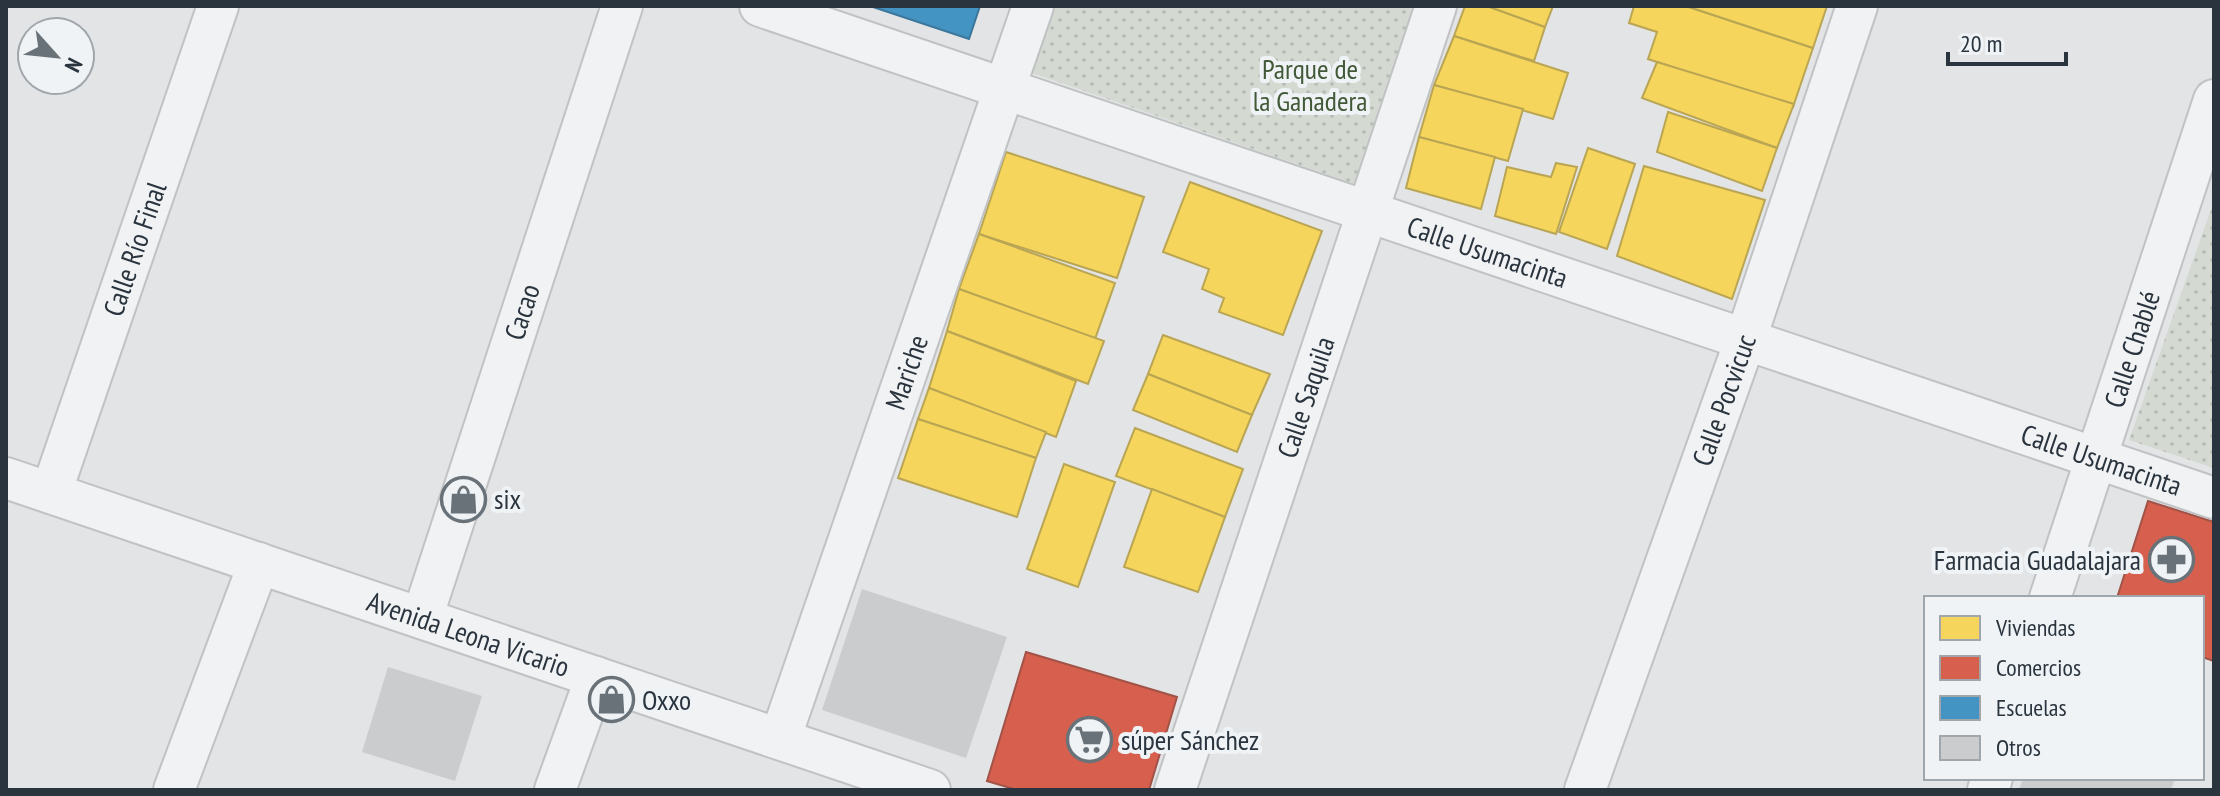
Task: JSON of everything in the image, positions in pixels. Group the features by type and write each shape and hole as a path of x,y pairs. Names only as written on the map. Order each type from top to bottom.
{"street":[{"name":"Calle Río Final","path":"51,493 218,6"},
{"name":"Cacao","path":"422,618 622,6"},
{"name":"Calle Usumacinta","path":"760,6 2214,498"},
{"name":"Mariche","path":"780,739 1033,6"},
{"name":"Calle Saquila","path":"1175,790 1436,6"},
{"name":"Calle Pocvicuc","path":"1585,790 1746,338 1857,6"},
{"name":"Calle Chablé","path":"2051,596 2214,100"},
{"name":"Avenida Leona Vicario","path":"6,478 924,789"},
{"path":"174,790 259,563"},
{"path":"555,790 596,677"}],"green space":[{"name":"Parque de la Ganadera","path":"1054,6 1421,6 1361,186 1032,73"},
{"path":"2214,201 2214,468 2129,440"}],"building: Viviendas":[{"path":"1465,6 1487,6 1545,27 1534,61 1454,36"},
{"path":"1487,6 1553,6 1545,27"},
{"path":"1634,6 1686,6 1813,48 1793,107 1648,59 1657,32 1629,23"},
{"path":"1686,6 1827,6 1813,48"},
{"path":"1454,36 1568,73 1553,119 1434,85"},
{"path":"1657,62 1794,104 1777,148 1642,98"},
{"path":"1434,85 1523,109 1508,161 1419,137"},
{"path":"1668,112 1777,148 1762,191 1657,152"},
{"path":"1419,137 1495,157 1481,209 1406,188"},
{"path":"1588,148 1635,164 1607,249 1559,232"},
{"path":"1006,152 1144,197 1117,278 979,234"},
{"path":"1556,163 1577,167 1556,234 1495,216 1507,167 1551,177"},
{"path":"1644,166 1765,200 1732,299 1617,256"},
{"path":"1190,182 1322,231 1283,335 1219,312 1224,298 1202,289 1209,269 1163,252"},
{"path":"979,234 1115,283 1095,339 959,289"},
{"path":"959,289 1104,341 1088,384 947,331"},
{"path":"947,331 1076,381 1056,437 929,388"},
{"path":"1163,335 1270,374 1252,415 1148,374"},
{"path":"1148,374 1252,415 1237,452 1133,410"},
{"path":"929,388 1046,432 1036,458 918,419"},
{"path":"918,419 1036,458 1017,517 898,478"},
{"path":"1135,428 1243,469 1225,517 1116,476"},
{"path":"1064,464 1115,482 1078,587 1027,569"},
{"path":"1152,489 1225,517 1198,592 1124,567"}],"building: Comercios":[{"name":"Farmacia Guadalajara","path":"2148,501 2214,522 2214,661 2204,658 2204,596 2118,596"},
{"path":"1026,652 1177,697 1149,790 1017,790 987,781"}],"building: Escuelas":[{"path":"870,6 980,6 969,39"}],"building: Otros":[{"path":"862,589 1007,637 966,758 822,710"},
{"path":"388,667 482,696 455,781 362,752"},
{"path":"2022,780 2174,780 2171,790 2019,790"}],"place":[{"name":"six","path":"463,499"},
{"name":"Farmacia Guadalajara","path":"2172,560"},
{"name":"Oxxo","path":"611,700"},
{"name":"súper Sánchez","path":"1090,740"}]}
